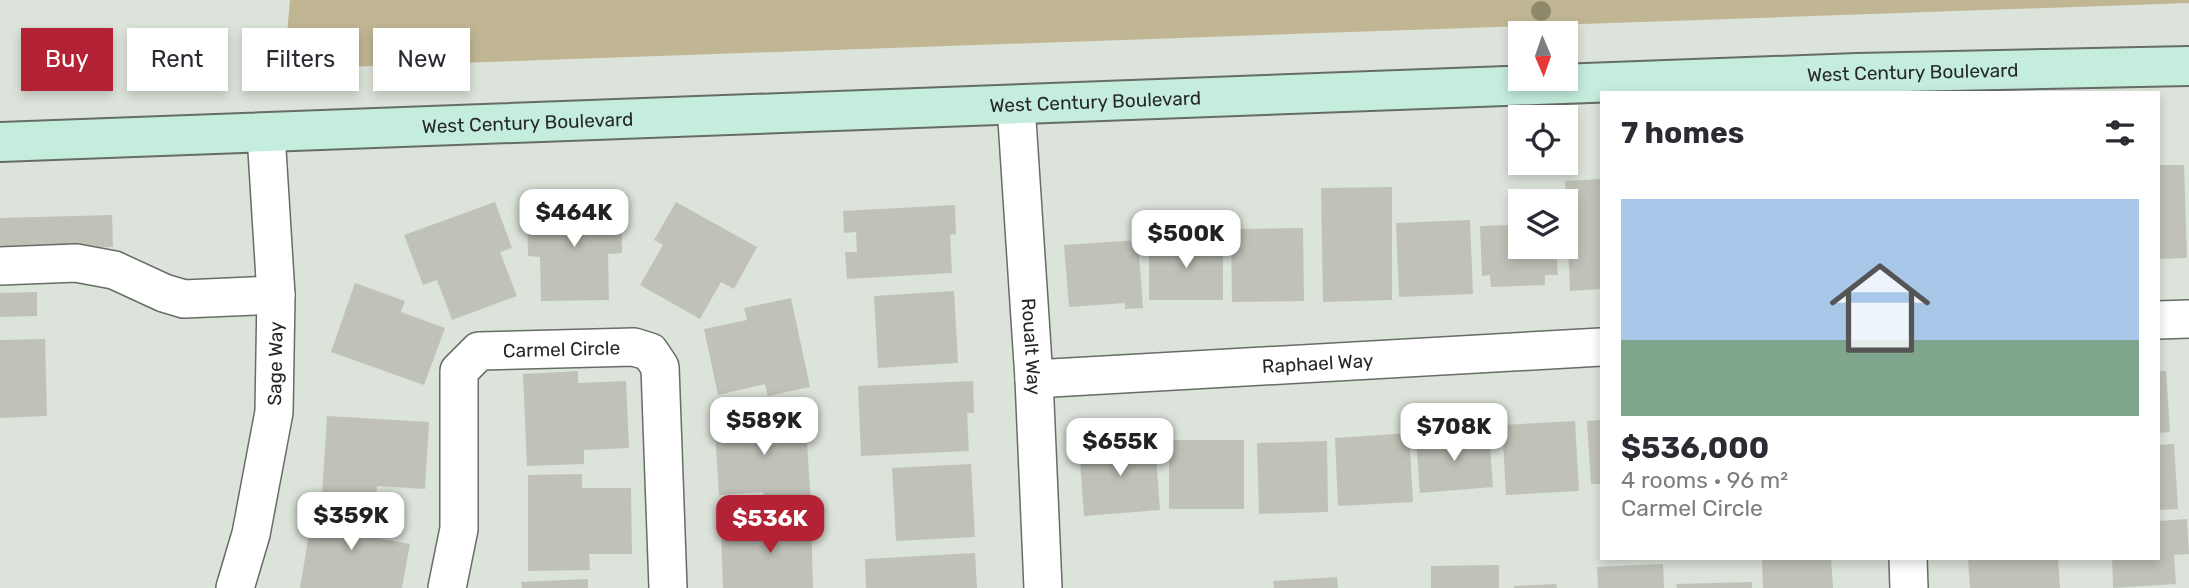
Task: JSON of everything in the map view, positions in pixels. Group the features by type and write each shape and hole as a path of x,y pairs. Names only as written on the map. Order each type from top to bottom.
{"street":[{"name":"West Century Boulevard","path":"0,142 1016,105 1917,83 2189,66"},
{"name":"Roualt Way","path":"1016,105 1034,379 1043,588"},
{"name":"Sage Way","path":"235,588 251,534 274,412 276,295 266,134"},
{"path":"0,265 76,263 101,267 184,299 276,295"},
{"path":"2160,320 2189,319"},
{"name":"Carmel Circle","path":"447,588 459,529 459,371 479,351 634,347 650,352 660,367 668,588"},
{"name":"Raphael Way","path":"1034,379 1600,347"},
{"path":"1908,560 1909,588"}],"shaded area":[{"path":"290,0 2189,0 2189,3 1578,24 1578,21 1508,21 1508,27 470,63 470,28 373,28 373,66 359,66 359,28 288,28"}],"building":[{"path":"2160,165 2184,165 2187,258 2160,259"},
{"path":"1600,179 1600,289 1570,291 1569,259 1578,259 1578,189 1565,189 1565,181"},
{"path":"1392,187 1392,300 1323,302 1321,188"},
{"path":"495,202 512,248 500,252 517,296 452,320 437,280 423,285 404,235"},
{"path":"676,202 757,247 734,289 721,282 700,319 640,285 663,245 654,240"},
{"path":"621,204 622,253 608,254 609,300 541,301 540,257 528,256 527,206"},
{"path":"955,205 956,234 950,235 952,273 847,279 845,252 857,252 856,232 844,233 843,211"},
{"path":"112,215 113,247 0,250 0,218"},
{"path":"1470,220 1473,294 1399,297 1396,223"},
{"path":"1508,225 1508,259 1557,259 1558,275 1545,275 1545,285 1491,287 1490,275 1482,276 1480,226"},
{"path":"1303,228 1304,301 1232,302 1231,229"},
{"path":"1138,240 1143,308 1125,309 1125,303 1069,307 1064,245"},
{"path":"1149,241 1223,241 1223,300 1149,300"},
{"path":"355,283 405,301 401,312 445,328 424,385 331,352"},
{"path":"954,291 958,363 878,368 874,296"},
{"path":"37,292 37,316 0,317 0,293"},
{"path":"791,298 810,387 768,396 765,384 718,395 704,329 747,320 744,308"},
{"path":"45,339 47,416 0,418 0,340"},
{"path":"578,371 578,383 626,381 629,448 584,450 584,464 527,466 523,374"},
{"path":"2160,371 2166,371 2170,432 2160,433"},
{"path":"973,381 974,413 967,413 969,451 861,456 858,386"},
{"path":"805,410 811,505 765,507 763,492 719,495 714,416"},
{"path":"327,416 429,422 425,489 377,486 376,499 322,495"},
{"path":"1600,420 1600,484 1591,484 1587,421"},
{"path":"1575,421 1579,491 1506,495 1502,425"},
{"path":"1409,433 1413,502 1338,506 1335,438"},
{"path":"1489,433 1493,487 1420,493 1416,438"},
{"path":"1169,440 1244,440 1244,509 1169,509"},
{"path":"1155,441 1160,510 1084,516 1079,447"},
{"path":"1327,441 1328,512 1259,514 1257,443"},
{"path":"2174,444 2178,509 2160,510 2160,445"},
{"path":"971,464 975,537 896,541 892,468"},
{"path":"582,474 582,488 631,488 632,554 589,554 590,570 528,571 528,475"},
{"path":"314,504 381,516 377,538 410,544 402,588 300,588"},
{"path":"811,515 813,588 723,588 721,533 763,531 762,517"},
{"path":"2187,519 2189,554 2174,555 2176,584 2113,588 2112,560 2160,560 2160,521"},
{"path":"975,553 977,588 866,588 865,559"},
{"path":"1762,560 1831,560 1833,588 1763,588"},
{"path":"1968,560 2058,560 2060,588 1970,588"},
{"path":"1663,564 1664,588 1598,588 1597,567"},
{"path":"1499,565 1499,588 1431,588 1431,566"},
{"path":"1337,577 1338,588 1274,588 1273,581"},
{"path":"588,579 588,588 522,588 521,582"},
{"path":"1752,582 1752,588 1677,588 1676,584"},
{"path":"1556,584 1557,588 1514,588 1514,586"}]}
